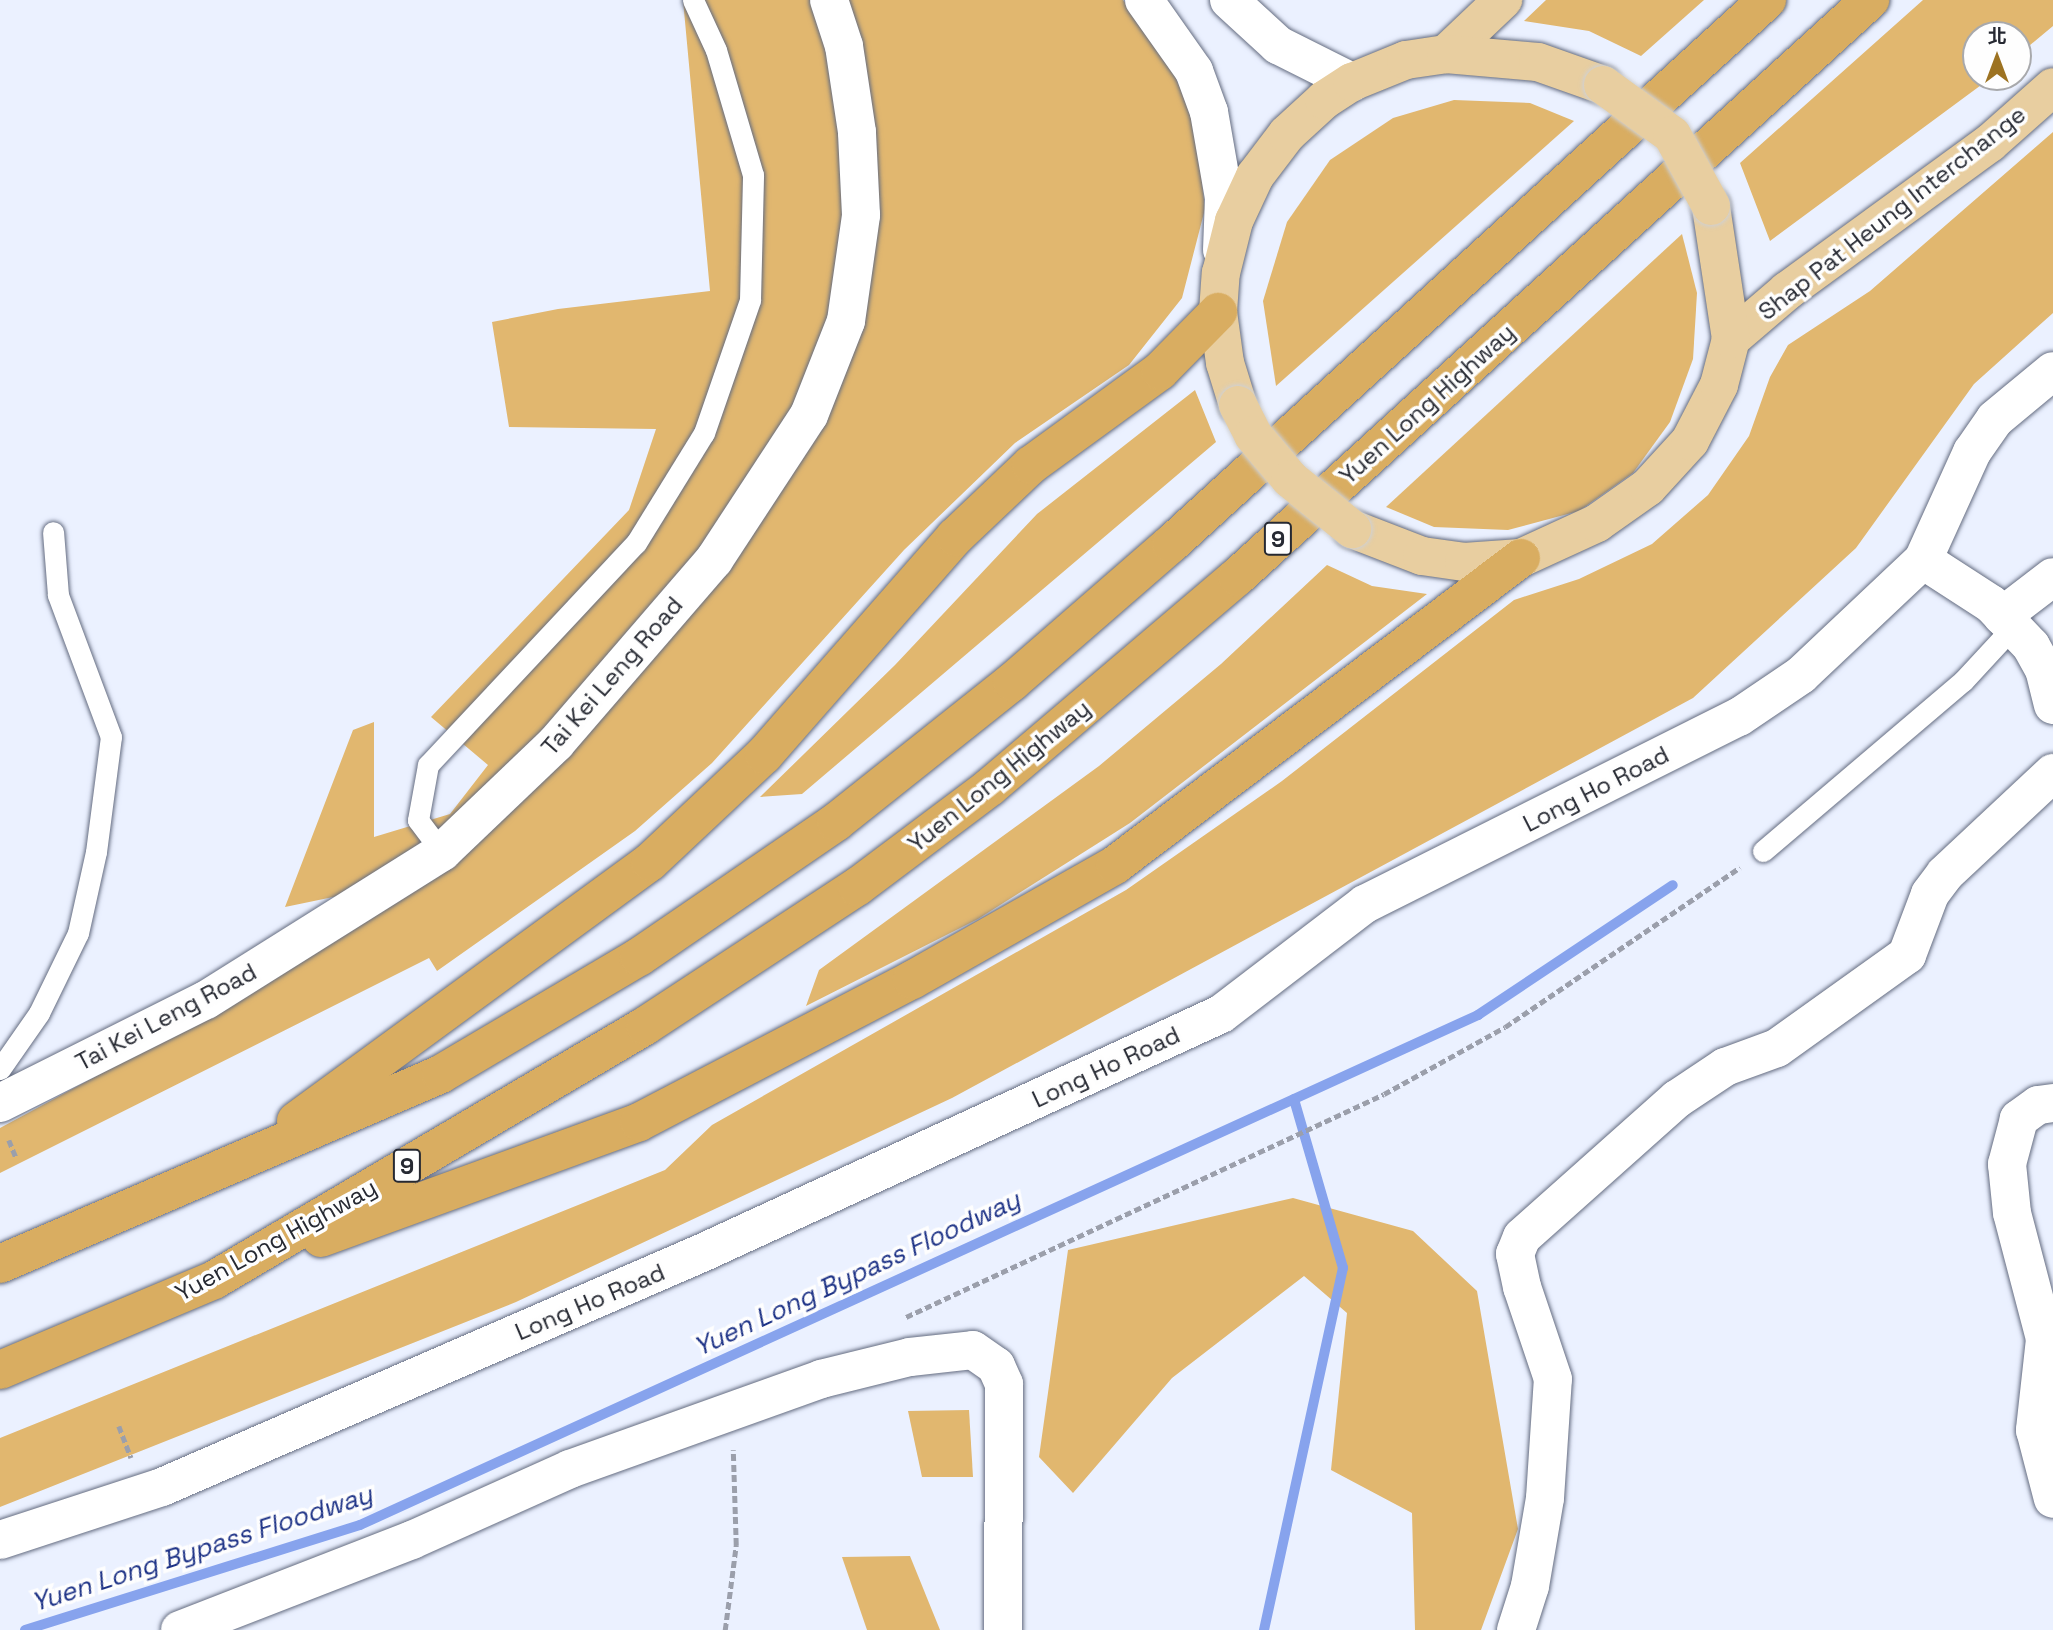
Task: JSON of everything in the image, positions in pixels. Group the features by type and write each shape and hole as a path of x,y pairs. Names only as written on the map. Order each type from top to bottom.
{"highway":[{"path":"0,1264 441,1073 523,1029 660,943 836,821 1002,691 1161,553 1767,0"},
{"name":"Yuen Long Highway","path":"0,1370 214,1280 654,1021 858,887 990,788 1237,577 1870,0"},
{"path":"253,1153 650,862 764,755 955,537 1031,466 1160,371 1218,312"},
{"path":"214,1280 639,1122 912,980 1115,866 1521,558"}],"main road":[{"path":"1446,54 1503,0"},
{"name":"Shap Pat Heung Interchange","path":"1446,54 1538,62 1603,85 1672,135 1711,206 1731,338 1719,385 1690,441 1648,487 1597,523 1521,558 1464,562 1422,556 1352,529 1290,479 1253,435 1238,405 1225,363 1218,312 1221,273 1234,221 1255,176 1287,134 1353,82 1406,61 1446,54"},
{"name":"Shap Pat Heung Interchange","path":"1731,338 1787,291 1990,144 2053,87"}],"street":[{"name":"Tai Kei Leng Road","path":"0,1103 206,1000 442,852 556,743 713,560 808,415 846,321 862,215 858,132 844,46 829,0"},
{"name":"Shap Pat Heung Interchange","path":"1144,0 1194,71 1209,112 1224,198 1221,273"},
{"path":"1228,0 1278,45 1316,67 1353,82"},
{"name":"Long Ho Road","path":"0,1540 162,1487 704,1252 1221,1014 1365,904 1739,717 1801,675 1923,560 1972,452 1996,419 2053,371"},
{"path":"1923,560 2008,622 2044,668 2053,705"},
{"path":"2008,622 2053,577"},
{"path":"1516,1630 1530,1586 1545,1498 1553,1379 1522,1287 1515,1254 1522,1237 1677,1099 1725,1067 1777,1048 1907,955 1930,894 1945,874 2053,773"},
{"path":"2053,1103 2038,1105 2018,1119 2007,1164 2012,1213 2045,1339 2035,1430 2053,1499"},
{"path":"180,1630 412,1540 570,1469 733,1414 821,1379 910,1357 973,1350 985,1355 1004,1384 1003,1630"}],"lane":[{"path":"442,852 418,820 428,765 636,544 704,433 750,300 753,175 716,50 693,0"},
{"path":"0,1069 39,1013 78,933 96,852 111,737 58,595 53,532"},
{"path":"1763,851 1963,681 2008,622"}],"path":[{"path":"899,1320 1384,1094 1505,1027 1763,851"},
{"path":"725,1630 736,1545 733,1414"}],"shaded area":[{"path":"683,0 1123,0 1168,60 1196,124 1205,209 1182,298 1129,365 1015,443 904,550 712,763 635,831 437,971 429,958 0,1173 0,1128 254,991 338,896 285,907 353,730 374,722 374,837 450,814 488,765 431,717 629,510 656,429 509,427 492,322 558,309 710,291"},
{"path":"1546,0 1704,0 1641,56 1589,31 1524,21"},
{"path":"1923,0 2053,0 2053,26 2032,43 2032,21 1962,21 1962,91 1973,91 1770,241 1740,163"},
{"path":"1454,100 1530,103 1574,121 1276,386 1263,301 1287,222 1330,160 1393,118"},
{"path":"2053,132 2053,313 1974,384 1856,548 1693,698 952,1098 516,1302 0,1507 0,1438 665,1170 712,1125 1126,890 1282,781 1514,600 1579,579 1652,544 1708,495 1749,436 1770,377 1788,345 1870,291"},
{"path":"1682,234 1697,293 1693,359 1670,422 1633,473 1579,511 1508,530 1434,527 1386,507"},
{"path":"1195,390 1216,442 802,794 760,797 895,665 1037,514"},
{"path":"1327,565 1372,586 1427,594 1130,823 978,919 806,1006 819,970 1099,766 1221,664"},
{"path":"1293,1198 1413,1231 1477,1291 1518,1529 1481,1630 1415,1630 1412,1513 1331,1470 1347,1313 1304,1276 1172,1378 1073,1493 1039,1457 1068,1250"},
{"path":"969,1410 973,1477 922,1477 908,1411"},
{"path":"910,1556 940,1630 867,1630 842,1557"}],"waterway":[{"name":"Yuen Long Bypass Floodway","path":"25,1630 360,1525 1478,1015 1673,885"},
{"path":"1264,1630 1343,1268 1294,1099"}]}
